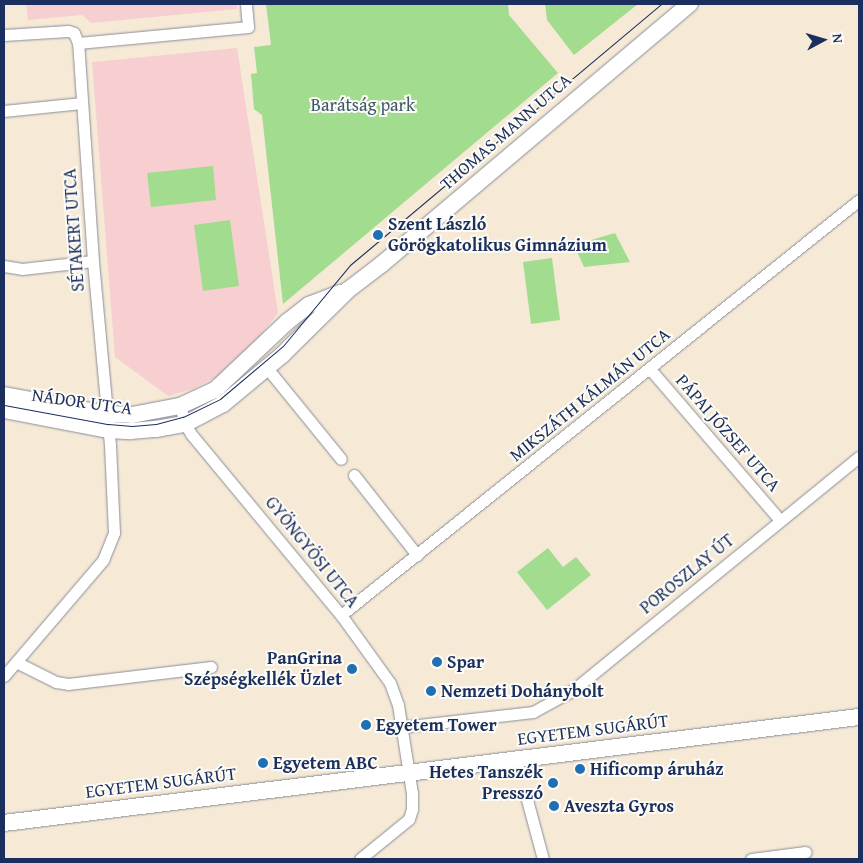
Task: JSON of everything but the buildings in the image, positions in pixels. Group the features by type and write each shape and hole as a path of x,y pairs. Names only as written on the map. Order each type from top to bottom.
{"street":[{"path":"4,35 68,31 74,33 78,44 248,27 246,4"},
{"name":"THOMAS MANN UTCA","path":"185,424 222,404 267,368 348,290 382,264 690,4"},
{"name":"SÉTAKERT UTCA","path":"78,44 93,261 108,422"},
{"path":"4,111 82,103"},
{"name":"MIKSZÁTH KÁLMÁN UTCA","path":"341,615 859,200"},
{"path":"4,266 22,269 93,261"},
{"name":"THOMAS MANN UTCA","path":"180,406 214,390 309,305 348,290"},
{"path":"267,368 341,459"},
{"name":"PÁPAI JÓZSEF UTCA","path":"650,369 780,520"},
{"name":"NÁDOR UTCA","path":"4,394 108,422 132,415 180,406"},
{"name":"GYÖNGYÖSI UTCA","path":"180,406 185,424 341,615 390,683 398,705 412,793 412,808 409,819 360,859"},
{"name":"NÁDOR UTCA","path":"4,410 108,422 156,430 185,424"},
{"path":"4,676 103,560 110,547 114,533 108,422"},
{"name":"POROSZLAY ÚT","path":"401,727 533,712 573,690 859,457"},
{"path":"354,475 417,555"},
{"path":"16,662 56,682 68,684 211,667"},
{"name":"EGYETEM SUGÁRÚT","path":"4,823 859,716"},
{"path":"526,796 543,859"},
{"path":"751,859 806,852"}],"shaded area":[{"path":"26,4 237,4 237,9 91,23 82,15 28,20"},
{"path":"237,48 278,313 253,345 215,378 192,389 168,396 115,357 92,62"}],"green space":[{"name":"Barátság park","path":"266,4 508,4 509,15 558,73 283,304 262,115 254,109 251,74 257,73 254,47 271,45"},
{"path":"545,4 638,4 574,55 547,20"},
{"path":"213,166 216,200 151,207 147,173"},
{"path":"230,220 239,286 203,291 194,225"},
{"path":"615,233 630,262 584,267 574,245"},
{"path":"552,258 560,320 531,324 523,262"},
{"path":"548,548 563,567 576,557 591,575 547,610 517,572"}],"tram line":[{"path":"4,405 108,424 132,426 156,424 183,417 220,399 283,346 350,265 661,4"}],"place":[{"name":"Szent László Görögkatolikus Gimnázium","path":"378,235"},
{"name":"Spar","path":"437,662"},
{"name":"PanGrina Szépségkellék Üzlet","path":"352,669"},
{"name":"Nemzeti Dohánybolt","path":"431,691"},
{"name":"Egyetem Tower","path":"366,725"},
{"name":"Egyetem ABC","path":"263,763"},
{"name":"Hificomp áruház","path":"580,769"},
{"name":"Hetes Tanszék Presszó","path":"553,783"},
{"name":"Aveszta Gyros","path":"554,806"}]}
